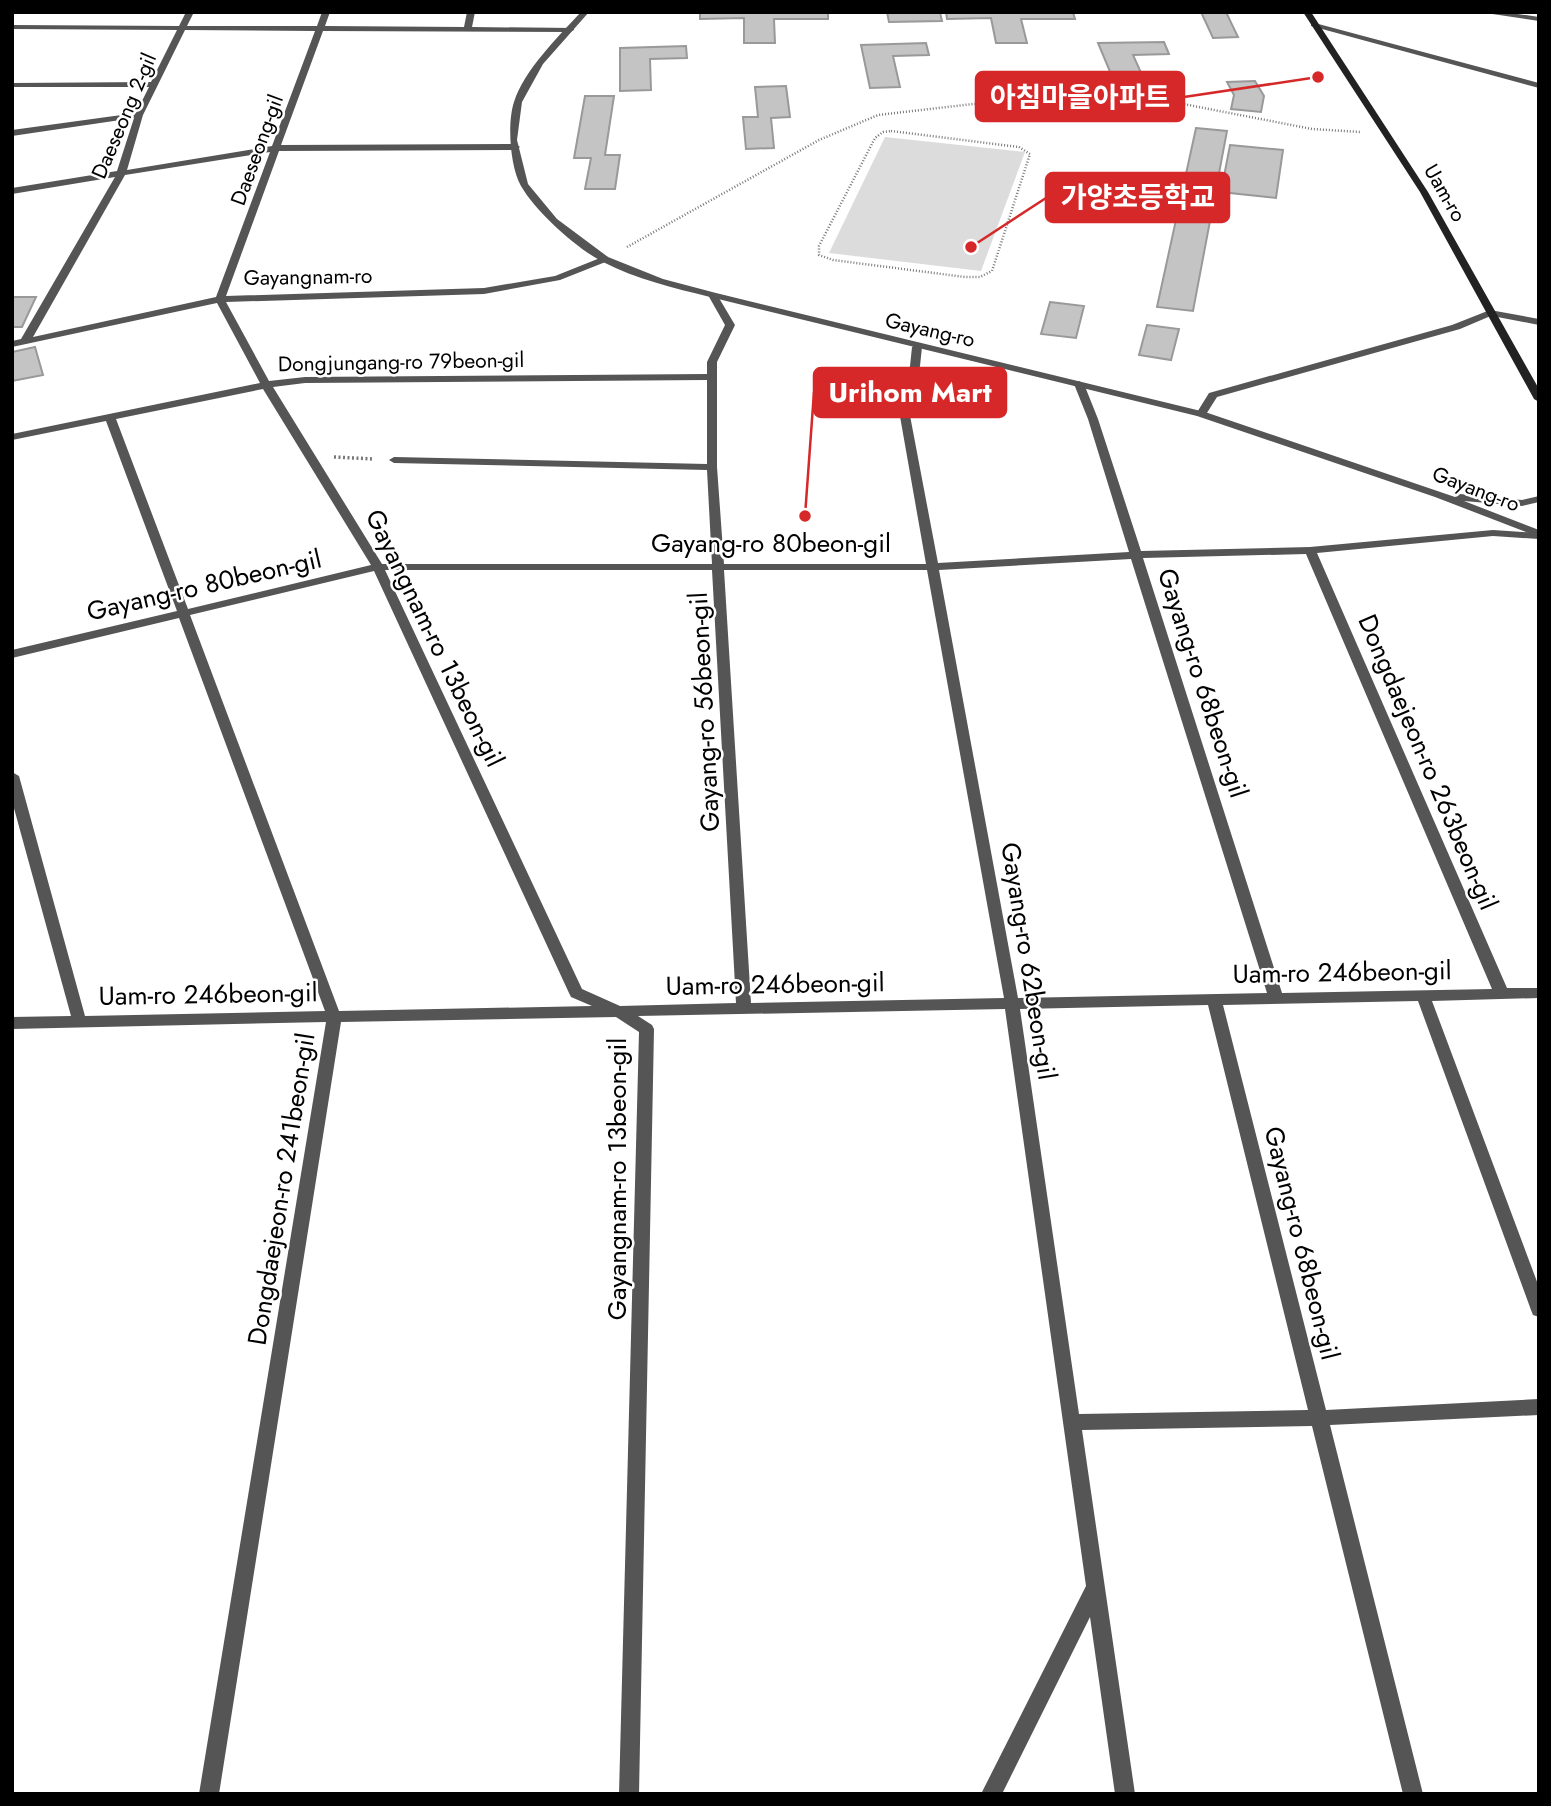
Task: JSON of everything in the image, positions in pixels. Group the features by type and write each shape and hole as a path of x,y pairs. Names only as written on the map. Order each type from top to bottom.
{"main road":[{"name":"Uam-ro","path":"1307,12 1424,192 1539,399"}],"street":[{"name":"Daeseong 2-gil","path":"25,341 121,174 139,116 190,12"},
{"name":"Daeseong-gil","path":"220,299 326,12"},
{"path":"467,30 471,12"},
{"name":"Gayang-ro","path":"585,12 540,63 518,102 513,140 524,184 554,221 605,259 660,281 713,295 1200,414 1439,495 1539,535"},
{"path":"1483,12 1539,19"},
{"path":"1314,24 1539,86"},
{"path":"12,27 570,30"},
{"path":"12,85 154,84"},
{"path":"12,133 139,116"},
{"path":"12,191 276,148 516,147"},
{"name":"Gayangnam-ro","path":"12,344 220,299 484,292 557,278 605,259"},
{"name":"Gayang-ro 56beon-gil","path":"713,295 730,325 712,362 712,467 744,1009"},
{"name":"Gayangnam-ro 13beon-gil","path":"220,299 266,384 378,566 576,993 618,1011 647,1029 629,1794"},
{"path":"1200,414 1213,395 1456,327 1490,313 1539,322"},
{"name":"Gayang-ro 62beon-gil","path":"917,347 915,366 903,405 1012,1003 1125,1794"},
{"name":"Dongjungang-ro 79beon-gil","path":"12,437 266,384 305,380 712,377"},
{"name":"Gayang-ro 68beon-gil","path":"1079,384 1093,419 1276,998"},
{"name":"Dongdaejeon-ro 241beon-gil","path":"110,417 334,1017 209,1794"},
{"path":"394,460 712,467"},
{"path":"1439,495 1522,503 1539,499"},
{"name":"Gayang-ro 80beon-gil","path":"12,654 378,566 934,567 1135,555 1310,550 1466,535 1539,535"},
{"name":"Dongdaejeon-ro 263beon-gil","path":"1310,550 1502,994"},
{"path":"12,776 79,1020"},
{"name":"Uam-ro 246beon-gil","path":"12,1023 1539,993"},
{"path":"1423,995 1539,1310"},
{"name":"Gayang-ro 68beon-gil","path":"1214,999 1413,1794"},
{"path":"1072,1422 1319,1418 1539,1407"},
{"path":"991,1794 1095,1588"}],"path":[{"path":"605,259 819,140 878,115 973,104 1173,102 1312,129 1360,132"},
{"path":"883,132 1019,147 1030,154 992,271 980,277 965,277 833,260 819,256 819,246 875,138 883,132"},
{"path":"312,456 394,460"}],"shaded area":[{"path":"885,137 1025,152 981,271 829,253"}],"building":[{"path":"700,12 828,12 828,19 774,19 775,43 744,43 744,18 700,19"},
{"path":"887,12 940,12 942,21 889,22"},
{"path":"946,12 1073,12 1075,19 1021,19 1027,43 996,43 991,18 947,19"},
{"path":"1201,12 1226,12 1238,37 1213,38"},
{"path":"1164,42 1169,54 1133,55 1147,86 1116,86 1098,43"},
{"path":"926,43 929,55 893,56 900,87 870,88 861,45"},
{"path":"686,46 687,58 650,59 651,90 620,91 620,48"},
{"path":"1255,81 1264,96 1261,112 1231,109 1234,95 1227,82"},
{"path":"786,86 790,117 771,118 774,148 746,149 743,117 758,117 755,87"},
{"path":"585,96 614,96 605,155 620,155 615,189 585,189 591,158 574,158"},
{"path":"1196,128 1227,131 1193,311 1157,307"},
{"path":"1230,145 1283,150 1276,198 1221,192"},
{"path":"12,297 36,297 22,327 12,327"},
{"path":"1050,302 1084,306 1076,338 1041,334"},
{"path":"1147,325 1179,329 1171,360 1139,355"},
{"path":"35,347 43,375 12,381 12,352"}],"place":[{"name":"아침마을아파트","path":"1318,77"},
{"name":"가양초등학교","path":"971,247"},
{"name":"Urihom Mart","path":"805,516"}]}
